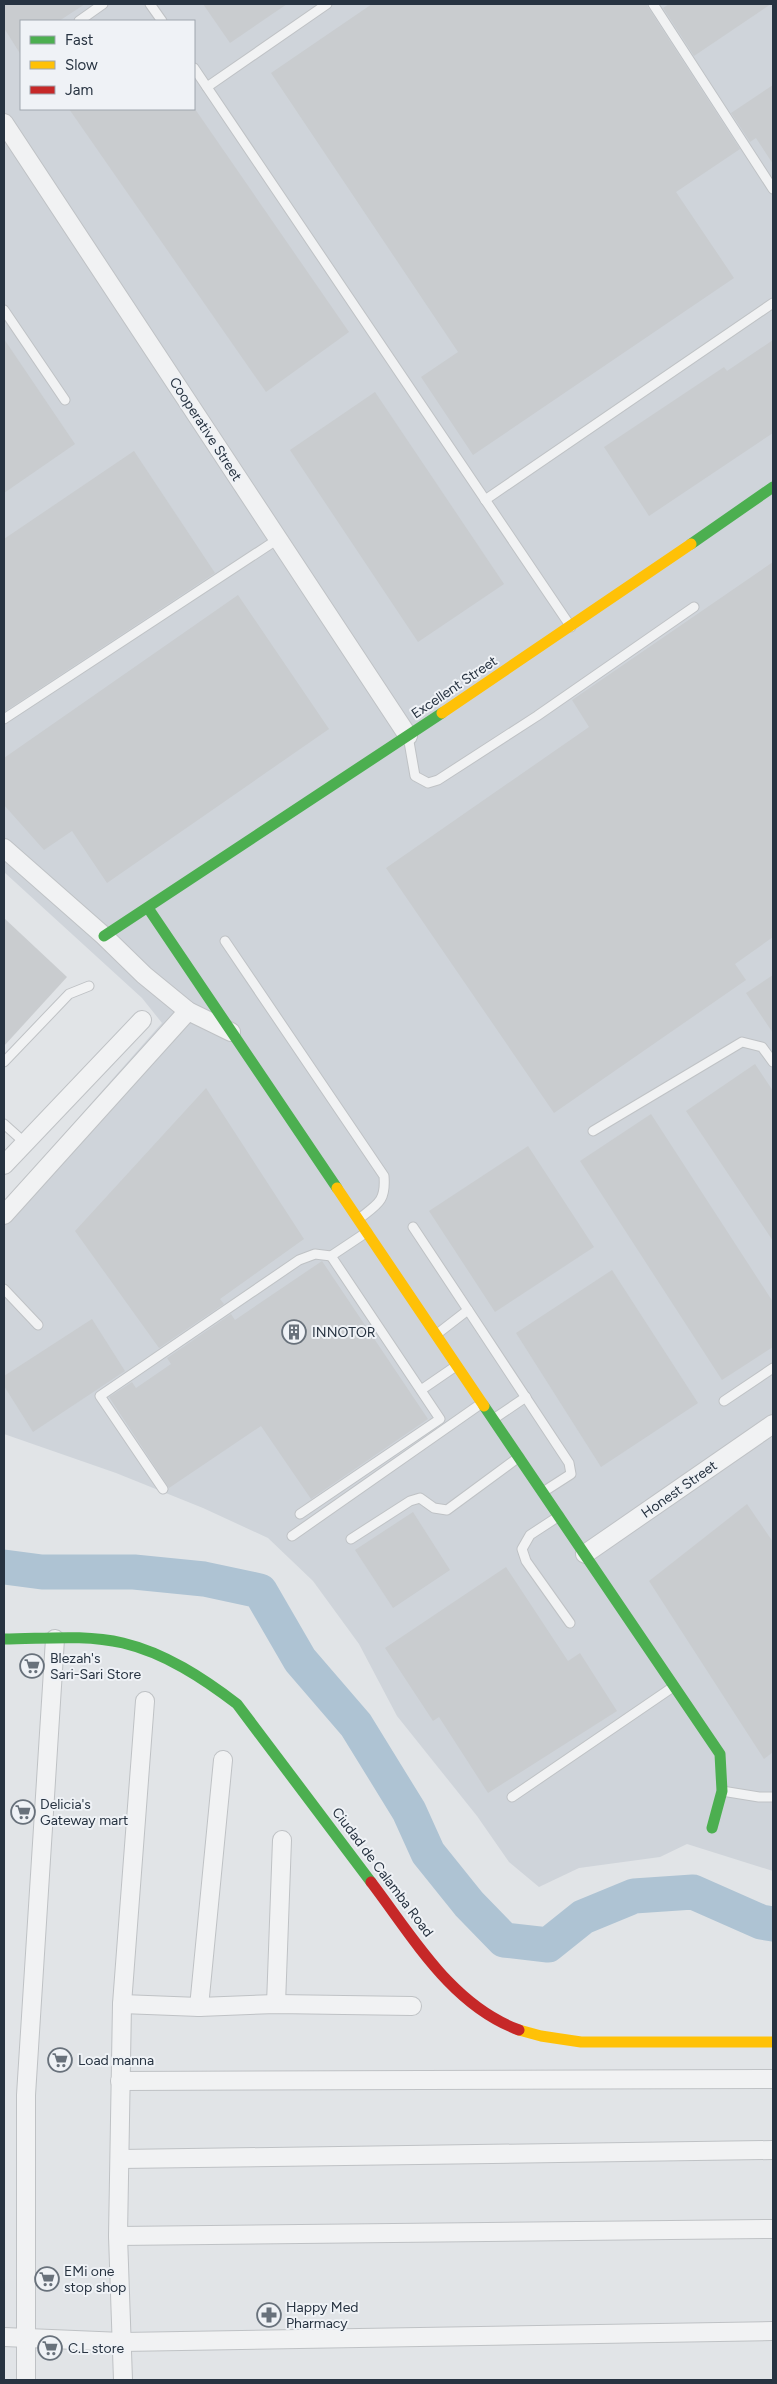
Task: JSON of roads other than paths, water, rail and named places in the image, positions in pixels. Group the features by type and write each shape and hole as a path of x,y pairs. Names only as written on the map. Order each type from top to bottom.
{"street":[{"name":"Cooperative Street","path":"4,123 408,736"},
{"name":"Excellent Street","path":"104,936 571,627 773,487"},
{"path":"4,848 104,936 144,976 188,1011 234,1033"},
{"path":"148,908 360,1218 493,1420 720,1754 722,1791 712,1828"},
{"path":"4,1215 188,1011"},
{"path":"4,1165 142,1020"},
{"name":"Honest Street","path":"585,1554 773,1424"},
{"name":"Ciudad de Calamba Road","path":"4,1638 106,1640 124,1644 147,1652 205,1680 237,1704 442,1977 471,2005 487,2016 525,2034 581,2042 773,2042"},
{"path":"26,2380 26,2095 55,1640"},
{"path":"123,2380 118,2236 122,2004 145,1701"},
{"path":"199,2007 223,1760"},
{"path":"276,2004 282,1840"},
{"path":"122,2004 199,2007 276,2004 412,2006"},
{"path":"120,2081 773,2079"},
{"path":"120,2159 773,2150"},
{"path":"118,2236 773,2229"},
{"path":"4,2337 122,2342 773,2332"}],"lane":[{"path":"79,20 103,4"},
{"path":"150,4 161,20"},
{"path":"207,87 327,4"},
{"path":"653,4 773,189"},
{"path":"195,69 571,627"},
{"path":"485,500 773,303"},
{"path":"4,310 65,400"},
{"path":"4,719 278,539"},
{"path":"408,736 415,776 428,783 438,780 537,716 694,607"},
{"path":"225,941 384,1176 385,1190 381,1201 360,1218"},
{"path":"4,1062 69,994 88,986"},
{"path":"593,1131 742,1042 762,1047 773,1062"},
{"path":"4,1124 24,1142"},
{"path":"413,1227 526,1397 571,1469 571,1474 543,1492"},
{"path":"163,1489 100,1396 299,1260 315,1254 331,1256 368,1232"},
{"path":"300,1514 440,1419 331,1256"},
{"path":"4,1289 38,1326"},
{"path":"436,1334 468,1310"},
{"path":"421,1390 457,1365"},
{"path":"724,1401 773,1368"},
{"path":"493,1420 526,1397"},
{"path":"292,1536 483,1403"},
{"path":"352,1539 410,1501 420,1498 434,1508 447,1510 519,1457"},
{"path":"559,1516 530,1535 522,1549 526,1561 570,1623"},
{"path":"512,1798 674,1686"},
{"path":"722,1791 759,1797 773,1797"}],"waterway":[{"path":"4,1567 42,1572 134,1572 204,1579 260,1591 300,1660 356,1725 409,1811 428,1853 469,1904 504,1940 548,1945 583,1917 634,1896 693,1892 761,1922 773,1924"}],"place":[{"name":"INNOTOR","path":"294,1332"},
{"name":"Blezah's Sari-Sari Store","path":"32,1666"},
{"name":"Delicia's Gateway mart","path":"23,1812"},
{"name":"Load manna","path":"60,2060"},
{"name":"EMi one stop shop","path":"47,2279"},
{"name":"Happy Med Pharmacy","path":"269,2315"},
{"name":"C.L store","path":"50,2348"}]}
